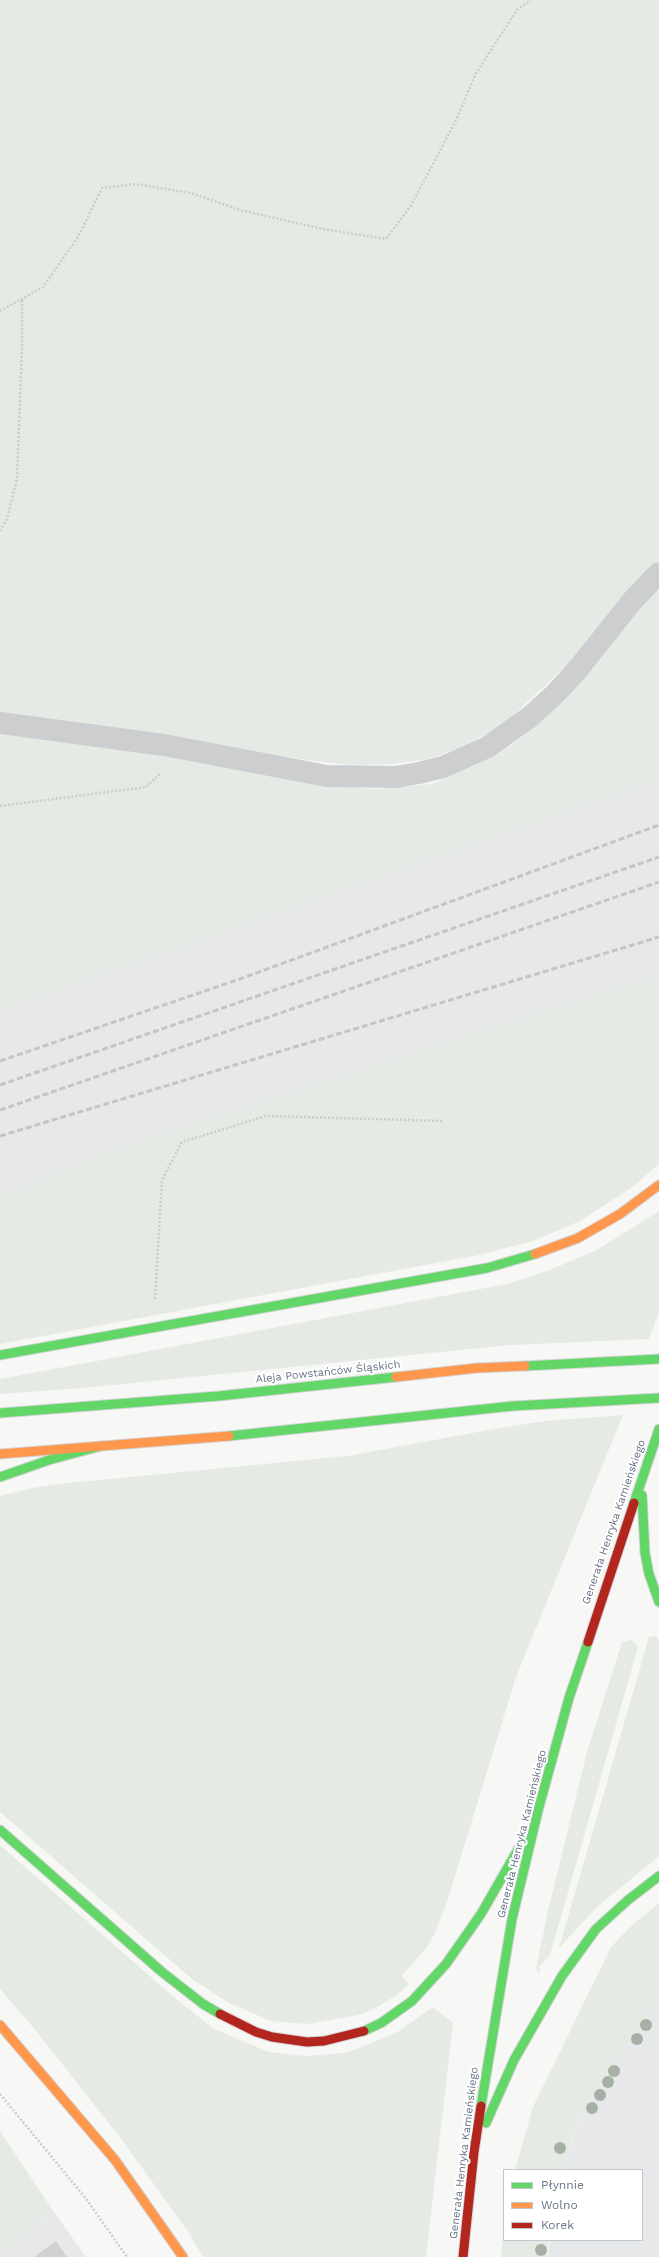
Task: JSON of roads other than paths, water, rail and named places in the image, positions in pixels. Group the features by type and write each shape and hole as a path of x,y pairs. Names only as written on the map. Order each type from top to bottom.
{"main road":[{"path":"0,1355 487,1268 530,1256 578,1238 620,1214 659,1185"},
{"name":"Aleja Powstańców Śląskich","path":"0,1413 219,1396 477,1368 659,1359"},
{"path":"0,1454 248,1435 513,1406 656,1398"},
{"name":"Generała Henryka Kamieńskiego","path":"463,2257 474,2152 511,1926 539,1807 585,1646 659,1429"},
{"path":"0,1477 49,1460 101,1446"},
{"path":"647,1462 642,1494 642,1528 649,1574 659,1602"},
{"path":"0,1830 162,1972 203,2004 238,2024 256,2032 272,2037 307,2042 324,2041 362,2033 381,2024 412,2001 446,1964 481,1914 515,1856 539,1807"},
{"path":"474,2152 514,2060 562,1976 596,1930 628,1900 659,1876"},
{"path":"0,2025 115,2160 183,2257"}],"street":[{"path":"0,723 187,748 327,776 396,777 444,767 488,747 536,711 578,669 633,600 659,573"}],"railway":[{"path":"0,1061 240,979 659,825"},
{"path":"0,1085 659,857"},
{"path":"0,1110 659,882"},
{"path":"0,1136 659,937"}]}
